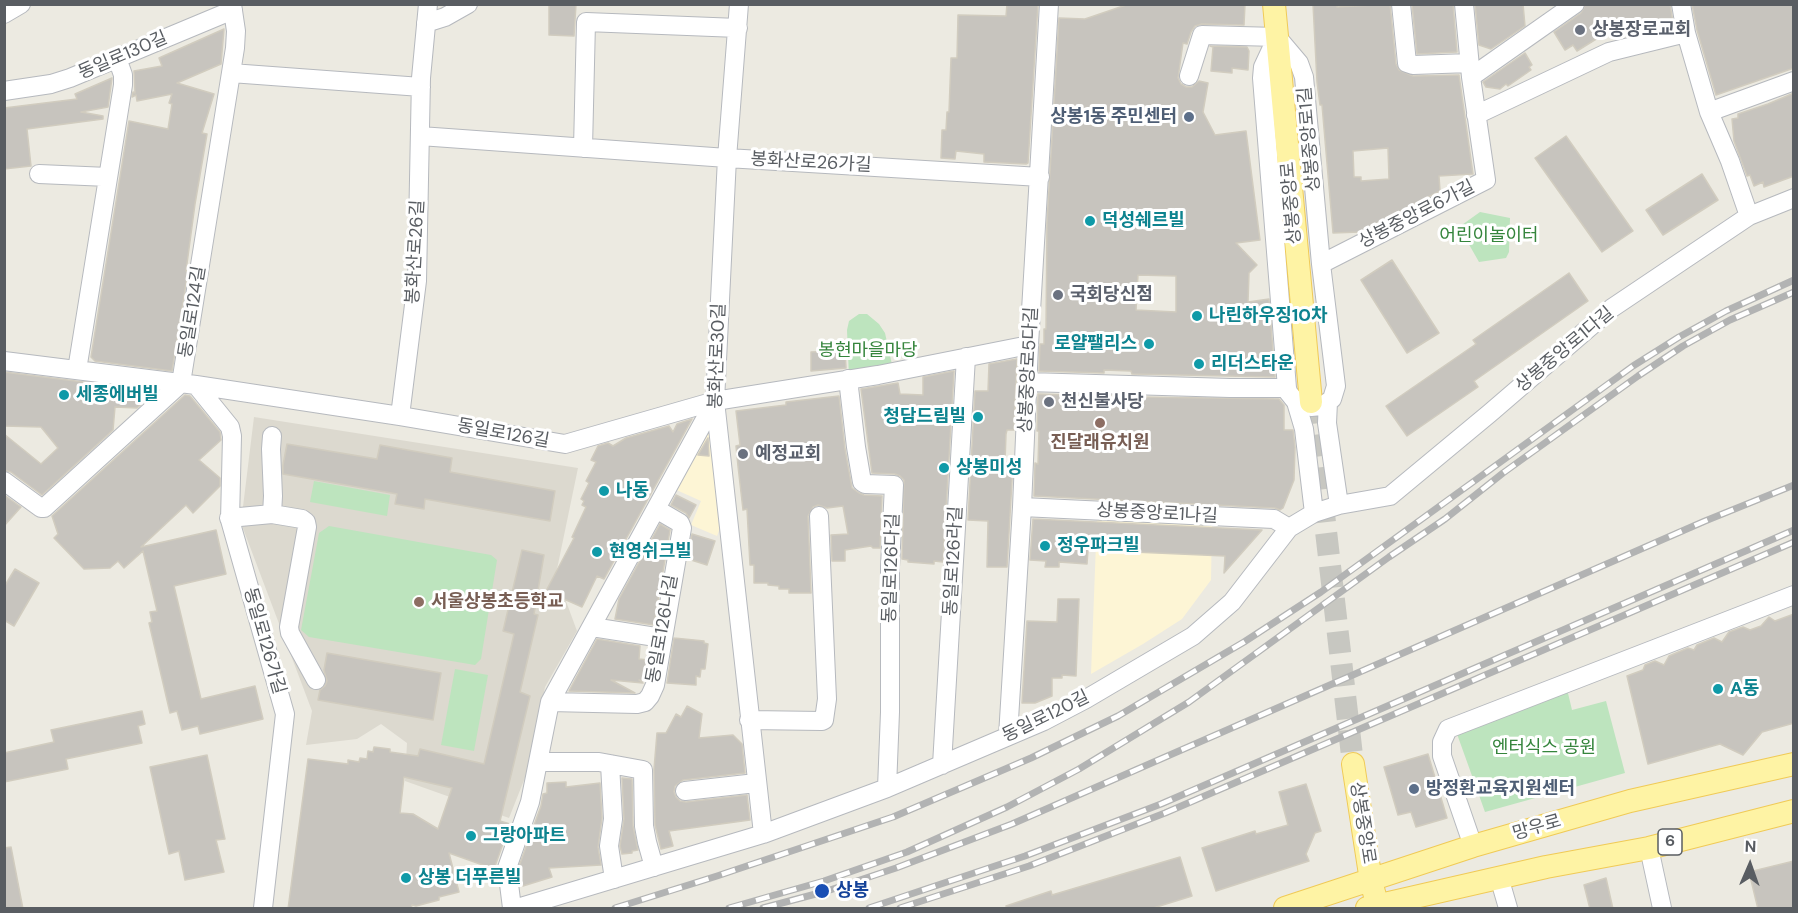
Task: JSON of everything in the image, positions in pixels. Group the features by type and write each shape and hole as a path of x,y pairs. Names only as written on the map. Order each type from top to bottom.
{"main road":[{"name":"상봉중앙로","path":"1274,4 1306,398"},
{"name":"상봉중앙로","path":"1353,764 1371,881 1372,907"},
{"name":"망우로","path":"1285,909 1473,846 1630,801 1794,764"},
{"name":"6","path":"1372,907 1499,877 1648,848 1794,811"}],"street":[{"path":"4,14 21,4"},
{"name":"봉화산로26길","path":"400,416 417,281 421,87 428,4"},
{"path":"426,23 445,17 468,4"},
{"name":"봉화산로30길","path":"739,4 727,158 715,400 763,834"},
{"name":"상봉중앙로5다길","path":"1008,736 1049,4"},
{"path":"1401,4 1407,63 1470,70 1575,4"},
{"name":"상봉중앙로6가길","path":"1321,264 1485,181 1470,70 1464,4"},
{"path":"1681,4 1686,33 1709,112 1730,161 1749,216"},
{"name":"동일로130길","path":"4,91 51,84 70,78 232,7"},
{"name":"동일로124길","path":"4,481 44,508 189,384 235,48 236,31 232,7"},
{"path":"583,148 586,22 738,28"},
{"path":"1476,115 1609,52 1686,33"},
{"path":"1189,76 1202,35 1277,37"},
{"name":"상봉중앙로1길","path":"1277,37 1299,63 1304,77 1321,264 1336,386 1335,393 1306,398"},
{"path":"77,370 123,85 123,75 117,58"},
{"path":"231,73 421,87"},
{"path":"1709,112 1794,81"},
{"name":"봉화산로26가길","path":"420,136 1040,177"},
{"path":"39,174 108,177"},
{"name":"상봉중앙로1다길","path":"1390,496 1491,413 1612,308 1749,216 1794,198"},
{"name":"동일로126길","path":"4,361 189,384 565,444 715,400 848,380 1029,345"},
{"name":"동일로126라길","path":"942,765 966,357"},
{"name":"동일로126다길","path":"848,380 855,447 862,482 894,485 890,567 890,712 887,788"},
{"path":"1028,382 1230,388 1306,398"},
{"name":"동일로126가길","path":"189,384 230,428 232,436 230,518 285,714 262,909"},
{"name":"상봉중앙로1길","path":"1306,398 1328,426 1339,505"},
{"name":"상봉중앙로1길","path":"1306,398 1305,438 1314,513"},
{"path":"512,909 507,868 530,802 550,702 715,400"},
{"path":"272,436 272,514"},
{"name":"동일로120길","path":"517,909 763,834 887,788 1008,736 1086,699 1193,636 1232,603 1288,528 1314,513 1339,505 1390,496"},
{"name":"상봉중앙로1나길","path":"1022,507 1274,519 1288,528"},
{"name":"동일로126나길","path":"550,702 637,704 645,702 663,686 662,638 682,528 680,523 656,509"},
{"path":"230,518 272,514 302,519 306,524 289,627 290,633 316,680"},
{"path":"749,720 824,720 827,699 819,516"},
{"path":"1473,846 1442,756 1442,742 1448,729 1794,595"},
{"path":"592,627 662,638"},
{"path":"538,762 598,762 643,770 644,826 654,867"},
{"path":"610,764 613,819 609,849 614,879"},
{"path":"685,791 756,783"},
{"path":"1648,848 1662,909"},
{"path":"1499,877 1508,909"}],"shaded area":[{"name":"서울상봉초등학교","path":"254,417 578,468 556,574 577,631 545,687 530,765 509,818 405,781 407,743 381,724 357,739 306,745 312,711 241,523"},
{"path":"705,425 713,426 720,528 717,536 691,525 701,501 672,488"},
{"path":"1097,517 1212,523 1211,580 1182,619 1091,674"}],"green space":[{"name":"어린이놀이터","path":"1480,212 1510,218 1509,252 1506,258 1479,262 1459,227"},
{"name":"봉현마을마당","path":"859,314 867,314 879,324 885,333 893,369 849,377 847,330 849,321"},
{"path":"314,481 390,495 387,516 310,502"},
{"path":"329,526 491,555 497,560 481,659 475,665 309,637 301,630 319,533"},
{"path":"455,669 488,675 474,751 441,745"},
{"name":"엔터식스 공원","path":"1567,689 1572,710 1606,701 1625,773 1485,812 1457,734"}],"building":[{"path":"549,4 576,4 574,36 549,35"},
{"path":"1007,4 1038,4 1028,163 984,162 984,154 956,151 955,159 941,158 942,130 946,130 947,112 949,112 951,58 957,58 958,15 1006,16"},
{"path":"1129,4 1245,4 1244,25 1202,24 1195,26 1187,44 1183,43 1178,78 1186,87 1192,87 1199,81 1208,83 1203,112 1215,135 1246,131 1260,240 1236,243 1257,265 1249,273 1248,302 1269,299 1275,377 1132,374 1131,371 1104,370 1104,373 1039,371 1040,344 1044,344 1044,329 1046,329 1047,223 1059,18 1085,19","holes":["1138,275 1176,276 1176,312 1136,310"]},
{"path":"1313,4 1337,4 1337,7 1390,4 1396,64 1399,70 1413,76 1459,75 1473,174 1439,176 1440,191 1360,232 1333,233 1322,105 1320,105","holes":["1388,148 1389,179 1361,181 1361,177 1354,177 1353,151"]},
{"path":"1412,4 1453,4 1457,52 1417,54"},
{"path":"1475,4 1523,4 1525,26 1491,49 1479,45"},
{"path":"1586,4 1670,4 1673,22 1627,30 1625,21 1577,51 1573,45 1565,50 1554,32 1581,13"},
{"path":"1692,4 1794,4 1794,68 1716,95"},
{"path":"224,29 221,64 177,83 214,94 202,133 207,134 172,371 95,361 91,357 129,121 168,129 172,104 169,103 172,94 137,101 136,95 132,97 133,92 135,93 134,71 162,66 159,58"},
{"path":"1210,46 1247,47 1249,51 1248,70 1232,68 1232,73 1211,71 1213,47"},
{"path":"1525,53 1532,65 1529,67 1531,70 1508,86 1506,84 1500,89 1486,87 1483,82"},
{"path":"112,78 108,107 81,112 103,116 103,119 27,129 31,166 4,169 4,108 77,99 75,94"},
{"path":"1794,93 1794,176 1764,187 1763,182 1754,186 1750,175 1747,176 1734,141 1732,119 1738,118 1738,114"},
{"path":"1566,136 1633,231 1602,252 1535,158"},
{"path":"1702,174 1718,200 1663,235 1646,210"},
{"path":"1392,260 1439,333 1407,353 1361,280"},
{"path":"1569,273 1588,301 1474,381 1478,387 1407,436 1386,406 1476,344 1473,340"},
{"path":"845,351 846,368 811,371 811,352"},
{"path":"1017,359 1014,430 1007,430 1006,434 1005,462 1013,463 1007,567 987,567 988,521 968,520 975,391 988,391 989,364"},
{"path":"954,371 943,562 934,561 934,564 908,562 902,559 904,480 895,474 872,473 861,389 898,383 900,394 923,395 923,377"},
{"path":"4,372 155,392 137,408 115,407 113,430 42,495 11,472 4,470 4,434 41,464 58,448 41,427 4,426"},
{"path":"1038,394 1279,399 1284,405 1284,430 1293,430 1295,447 1294,480 1283,508 1280,510 1034,496 1035,463 1038,464"},
{"path":"185,395 190,396 220,432 221,440 199,460 220,478 220,486 193,513 186,505 141,547 216,530 226,574 174,586 201,699 255,686 263,719 200,734 198,726 182,730 177,711 170,713 149,623 152,622 150,612 157,611 143,551 124,568 118,561 110,568 84,569 54,538 58,534 52,516"},
{"path":"839,396 852,488 864,495 882,496 880,548 871,546 845,550 845,561 832,561 831,535 848,534 843,506 827,508 818,505 813,507 808,516 811,593 789,593 789,589 779,589 779,586 754,583 754,565 750,565 747,509 743,510 738,466 736,446 740,445 736,411"},
{"path":"692,419 604,579 597,576 582,607 546,591 574,538 572,537 586,507 582,505 584,501 581,499 589,483 586,481 596,462 591,460 598,446 608,443 613,446 626,438 669,426 673,432 677,424"},
{"path":"708,438 709,456 698,455"},
{"path":"287,444 377,459 380,445 452,458 450,472 555,491 550,521 425,499 424,509 395,504 397,494 283,474"},
{"path":"4,495 21,507 4,526"},
{"path":"676,495 696,505 689,518 686,513 671,505"},
{"path":"1033,519 1262,530 1224,573 1225,556 1088,550 1087,564 1059,562 1059,567 1045,567 1046,561 1030,560"},
{"path":"660,524 670,530 654,625 615,619 619,599"},
{"path":"692,534 715,541 707,565 688,559"},
{"path":"522,550 544,555 534,614 538,615 520,692 530,696 500,821 510,824 494,869 449,853 459,892 439,897 439,900 412,905 411,909 288,909 308,759 348,764 348,760 359,762 360,758 367,759 368,751 373,752 374,747 418,756 420,749 484,764 514,634 503,631","holes":["404,777 452,788 438,829 413,814 400,813"]},
{"path":"15,569 39,583 14,626 4,620 4,587"},
{"path":"1058,599 1079,599 1076,676 1062,675 1062,678 1052,678 1052,696 1035,703 1022,703 1027,621 1057,622"},
{"name":"A동","path":"1794,614 1794,723 1762,732 1743,755 1720,744 1648,764 1627,676 1643,670 1645,665 1655,661 1664,665 1669,656 1688,648 1694,650 1697,645 1714,638 1722,642 1729,632 1743,627 1750,630 1761,626 1769,617 1775,621"},
{"path":"674,638 704,641 708,644 705,669 701,669 700,677 696,676 696,685 667,683"},
{"path":"597,639 640,646 639,659 648,660 644,681 639,680 643,683 611,680 635,693 569,691"},
{"path":"327,653 441,673 433,720 318,700 320,690 327,681 324,670"},
{"path":"687,706 702,714 699,738 733,735 742,744 745,773 683,780 675,786 676,797 686,802 747,795 750,820 669,831 673,846 661,849 655,825 654,769 657,733 666,733 676,714 681,717"},
{"path":"142,711 145,724 138,726 142,743 66,759 68,769 4,782 4,753 54,742 51,730"},
{"name":"방정환교육지원센터","path":"1428,754 1447,818 1416,827 1411,812 1398,815 1384,767"},
{"path":"207,755 225,839 216,840 224,872 185,880 179,851 169,854 150,767"},
{"path":"622,778 632,779 633,826 638,850 622,854 620,846 624,819"},
{"path":"566,782 566,787 600,783 602,818 598,847 601,865 549,868 552,877 523,886 518,869 541,806 543,794 547,793 547,783"},
{"path":"1306,784 1321,831 1315,833 1306,854 1309,861 1216,891 1202,848 1255,831 1256,834 1288,825 1279,792"},
{"path":"11,847 23,909 4,909 4,848"},
{"path":"1180,857 1192,896 1150,909 1007,909 1006,906 1051,891 1052,895"},
{"path":"1794,861 1794,909 1758,909 1749,872"},
{"path":"1606,878 1613,909 1590,909 1584,885"}],"tunnel":[{"path":"1311,402 1353,764"}],"railway":[{"path":"615,908 893,817 1031,758 1118,716 1244,642 1321,592 1633,366 1726,311 1794,280"},
{"path":"729,908 824,881 907,852 1007,807 1079,769 1189,702 1445,519 1503,473 1638,376 1683,346 1730,320 1794,292"},
{"path":"763,908 827,891 896,868 1012,824 1705,521 1794,485"},
{"path":"869,908 1025,856 1161,804 1794,530"},
{"path":"900,908 1029,866 1165,813 1794,542"}],"place":[{"name":"상봉장로교회","path":"1580,30"},
{"name":"상봉1동 주민센터","path":"1189,117"},
{"name":"덕성쉐르빌","path":"1090,221"},
{"name":"국회당신점","path":"1058,295"},
{"name":"나린하우징10차","path":"1197,316"},
{"name":"로얄팰리스","path":"1149,344"},
{"name":"리더스타운","path":"1199,364"},
{"name":"세종에버빌","path":"64,395"},
{"name":"천신불사당","path":"1049,402"},
{"name":"청담드림빌","path":"978,417"},
{"name":"진달래유치원","path":"1100,423"},
{"name":"예정교회","path":"743,454"},
{"name":"상봉미성","path":"944,468"},
{"name":"나동","path":"604,491"},
{"name":"정우파크빌","path":"1045,546"},
{"name":"현영쉬크빌","path":"597,552"},
{"name":"서울상봉초등학교","path":"419,602"},
{"name":"A동","path":"1718,689"},
{"name":"방정환교육지원센터","path":"1414,789"},
{"name":"그랑아파트","path":"471,836"},
{"name":"상봉 더푸른빌","path":"406,878"},
{"name":"상봉","path":"822,891"}]}
